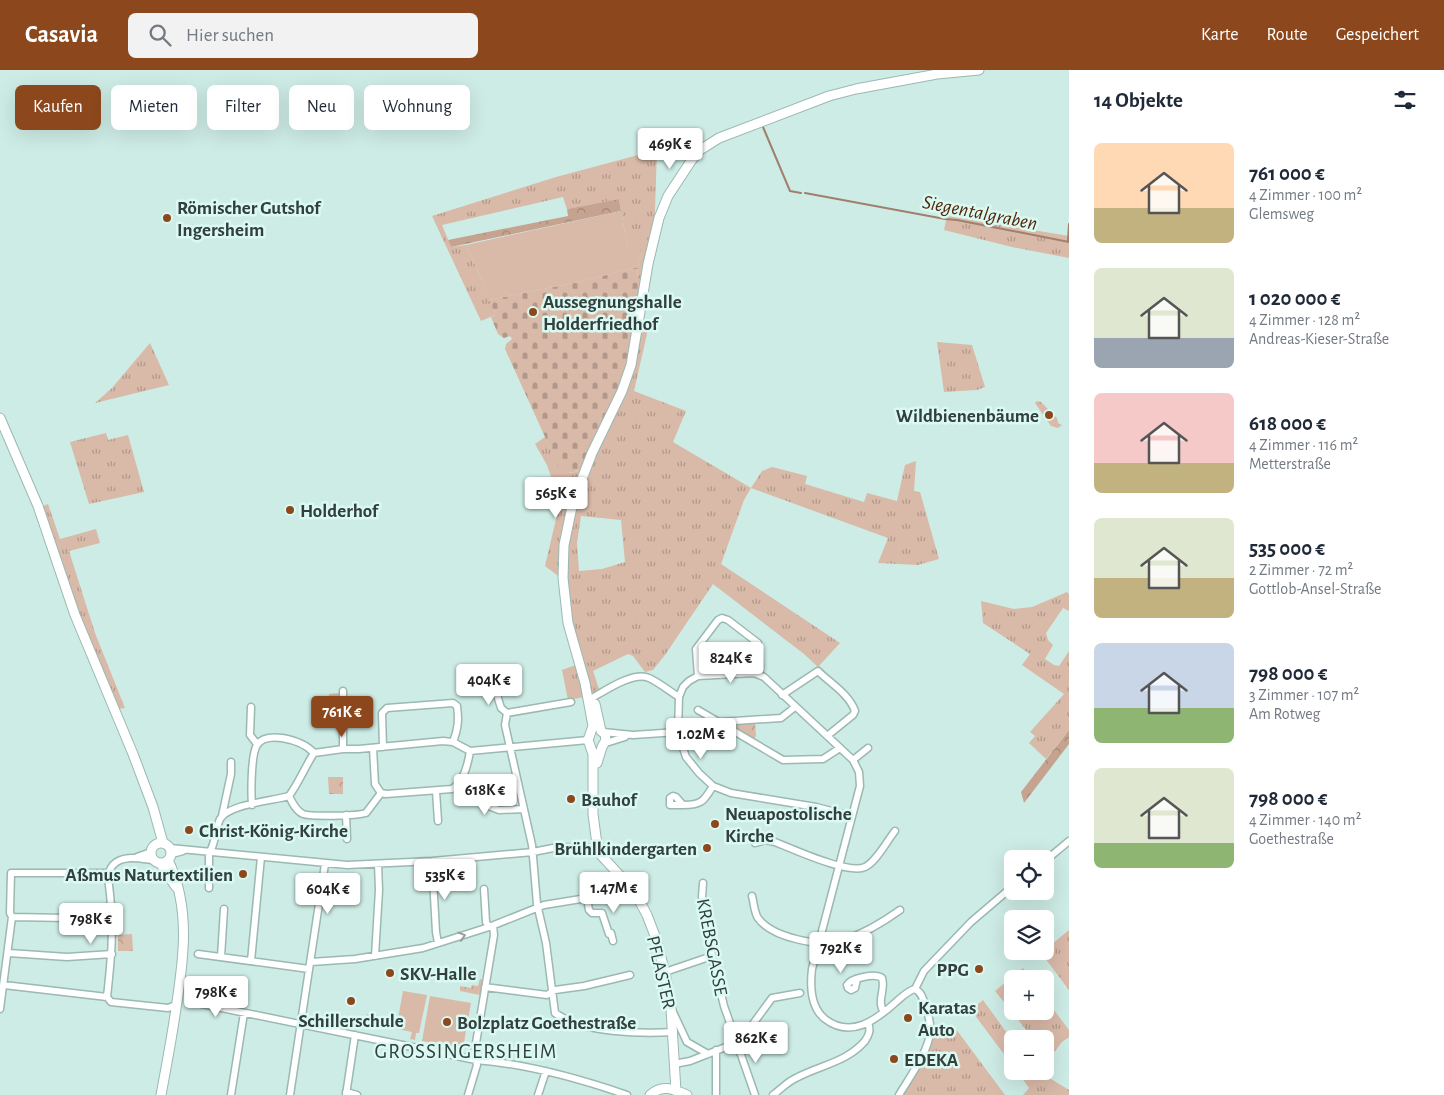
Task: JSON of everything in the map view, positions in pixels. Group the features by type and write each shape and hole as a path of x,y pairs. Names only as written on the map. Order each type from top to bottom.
{"street":[{"path":"594,778 595,736 592,698 577,659 568,623 563,586 564,545 567,523 579,484 626,379 636,342 656,230 668,196 696,155 709,144 814,101 914,78 980,70"},
{"path":"0,418 41,514 75,615 128,740 157,821 162,853 175,873 183,915 184,938 176,1006 162,1095"},
{"path":"698,676 696,649 718,620 722,618 728,620 758,643 759,674"},
{"path":"782,695 814,672 818,671 825,676 848,699 855,711 853,715 827,736"},
{"path":"851,816 816,807 731,793 713,786 691,765 683,749 678,732 679,697 684,687 689,681 698,676 759,674 853,760 859,772 860,779 851,816 819,943 812,969 812,998 817,1009 827,1020 839,1026 856,1027 868,1023 884,1012 907,992 915,989 924,971 971,922 1004,894"},
{"path":"592,698 626,680 642,676 651,678 679,697"},
{"path":"493,682 501,708 507,713 571,702"},
{"path":"585,683 595,736 604,745"},
{"path":"343,691 343,749"},
{"path":"384,746 382,713 387,708 453,703 457,706 459,720 453,742"},
{"path":"251,707 250,735 257,744"},
{"path":"719,722 782,718 795,707"},
{"path":"698,710 783,760 823,759 840,748"},
{"path":"322,712 342,713"},
{"path":"507,713 505,725 533,852 538,907 546,943 555,1013 585,1025 613,1030 642,1033 674,1032"},
{"path":"222,816 230,809 289,796 298,784 307,763 314,753 442,741 453,742 470,751 595,736 678,732"},
{"path":"604,745 633,735"},
{"path":"594,778 606,737 595,736"},
{"path":"257,744 269,738 287,739 310,748 314,753"},
{"path":"252,804 254,757 257,744"},
{"path":"373,748 375,784 381,794"},
{"path":"853,760 868,748"},
{"path":"289,796 298,811 304,814 346,815 366,813 381,794 452,789 458,786 467,767 470,751"},
{"path":"209,888 209,853 212,849 222,816 231,774 231,762"},
{"name":"PFLASTER","path":"594,778 593,814 596,837 611,863 634,891 656,936 672,1009 676,1090"},
{"path":"458,786 499,810 524,809"},
{"path":"683,805 699,804 713,786"},
{"path":"436,790 438,821"},
{"path":"346,815 347,839"},
{"path":"755,843 766,840 775,842 838,866 855,869 863,868 873,860 895,831"},
{"path":"1054,854 1069,841"},
{"path":"106,997 112,954 112,915 108,873 119,860 187,850 325,864 378,864 533,852 558,847 592,848 600,846"},
{"path":"251,961 261,857"},
{"path":"432,861 438,943"},
{"path":"290,1095 325,864"},
{"path":"375,956 379,890 378,864"},
{"path":"0,1009 12,917 10,914 11,873 108,873"},
{"name":"KREBSGASSE","path":"703,883 702,897 712,956 724,1006 755,1095"},
{"path":"468,1095 475,1072 476,1060 474,1055 494,935 486,922 484,889"},
{"path":"752,896 756,913 767,927 791,938 819,943 840,941 876,927 900,910"},
{"path":"198,954 310,966 416,949 489,927 538,907 587,898 588,910 592,913 602,913 613,941"},
{"path":"221,957 224,909"},
{"path":"12,917 68,918 112,915"},
{"path":"8,953 67,957 112,954"},
{"path":"665,972 712,956"},
{"path":"485,988 547,995 555,990 584,986 630,975"},
{"path":"857,979 873,975 882,978 884,984 880,1004 884,1012"},
{"path":"4,985 106,997 111,1002 168,1008 176,1006"},
{"path":"899,1095 926,1048 929,1037 928,1014 921,994 915,989"},
{"path":"674,1064 690,1061 736,1043 747,1032 772,998 800,993"},
{"path":"192,1002 476,1060 515,1064 546,1071 627,1095"},
{"path":"672,1009 687,1042 708,1054"},
{"path":"231,1095 244,1013"},
{"path":"772,1095 799,1076 847,1057 858,1049 870,1031 868,1023"},
{"path":"355,1035 346,1094 357,1095"},
{"path":"716,1050 716,1095"},
{"name":"PFLASTER","path":"666,1088 670,1082 674,1064"},
{"path":"538,1095 546,1071"},
{"path":"650,1095 659,1088 676,1090 687,1095"}],"green space":[{"path":"657,150 655,210 644,280 637,279 642,253 628,250 619,199 567,209 563,197 442,225 451,247 466,245 485,287 495,315 481,321 432,216 556,177"},
{"path":"619,199 621,211 451,247 448,240 568,216 567,209"},
{"path":"621,211 628,249 638,248 642,253 638,267 578,282 489,300 466,245"},
{"path":"947,216 1069,236 1069,258 1012,247 944,230"},
{"path":"638,267 637,279 644,280 626,373 581,468 571,472 560,470 552,453 554,450 550,448 505,349 506,344 512,339 510,336 504,338 498,334 491,317 495,315 489,300 578,282"},
{"path":"637,322 649,325 634,391 686,411 673,442 751,488 744,500 721,564 840,643 818,667 804,654 713,584 653,670 645,672 633,656 628,654 593,671 600,692 595,695 568,700 562,670 576,665 561,578 545,566 560,502 547,465 535,444 545,437 550,448 553,448 570,473 578,471","holes":["581,516 621,520 625,562 602,569 579,571 577,543"]},
{"path":"937,342 972,345 985,387 977,390 944,392"},
{"path":"150,343 169,385 95,403 112,388"},
{"path":"1037,401 1041,402 1057,418 1058,423 1062,425 1058,428 1051,426 1035,403"},
{"path":"106,433 108,440 128,435 144,492 89,504 70,442"},
{"path":"916,461 914,491 920,492 939,559 918,565 878,563 888,538 751,488 762,471 772,467 807,476 805,484 864,502 867,493 897,501 905,465"},
{"path":"48,504 60,539 96,529 100,543 69,551 95,633 125,708 112,710 41,507"},
{"path":"1067,592 1069,594 1069,611 1063,608 1046,633 1048,640 1053,645 1045,659 1059,666 1069,651 1069,730 1046,759 1029,743 1035,736 1030,732 1064,694 1022,665 1030,654 983,623 981,601 1014,609 1032,607"},
{"path":"340,693 341,709 328,710 329,694"},
{"path":"755,722 756,736 753,740 734,728 733,725 735,723"},
{"path":"1069,730 1069,744 1024,803 1021,792"},
{"path":"328,777 343,777 343,794 329,794"},
{"path":"1069,930 1069,990 1046,960 1054,960 1054,942"},
{"path":"132,934 133,951 118,951 118,935"},
{"path":"480,979 484,980 480,995 460,991 460,986 471,988 472,985 478,986"},
{"path":"1004,984 1004,1002 995,991"},
{"path":"403,991 427,995 419,1033 416,1033 415,1040 410,1039 412,1032 388,1027 390,1018 398,1019"},
{"name":"Bolzplatz Goethestraße","path":"430,996 471,1003 463,1048 422,1041"},
{"path":"983,1000 1005,1030 1004,1054 971,1010"},
{"path":"1054,1010 1069,1030 1069,1037 1062,1042 1054,1052 1054,1030 1026,1030 1018,1020 1054,1020"},
{"path":"367,1014 379,1016 377,1027 357,1024 358,1016 366,1017"},
{"path":"953,1025 1005,1095 902,1095 933,1038"},
{"path":"1023,1080 1053,1080 1069,1090 1069,1095 1023,1095 1029,1088"}],"waterway":[{"path":"763,127 790,191 801,193"},
{"name":"Siegentalgraben","path":"805,193 1069,242"},
{"path":"1068,241 1069,224"}],"place":[{"name":"Römischer Gutshof Ingersheim","path":"167,218"},
{"name":"Aussegnungshalle Holderfriedhof","path":"533,312"},
{"name":"Wildbienenbäume","path":"1049,415"},
{"name":"Holderhof","path":"290,510"},
{"name":"Bauhof","path":"571,799"},
{"name":"Neuapostolische Kirche","path":"715,824"},
{"name":"Christ-König-Kirche","path":"189,830"},
{"name":"Brühlkindergarten","path":"707,848"},
{"name":"Aßmus Naturtextilien","path":"243,874"},
{"name":"PPG","path":"979,969"},
{"name":"SKV-Halle","path":"390,973"},
{"name":"Schillerschule","path":"351,1001"},
{"name":"Karatas Auto","path":"908,1018"},
{"name":"Bolzplatz Goethestraße","path":"447,1022"},
{"name":"EDEKA","path":"894,1059"}],"district":[{"name":"GROSSINGERSHEIM","path":"466,1051"}]}
